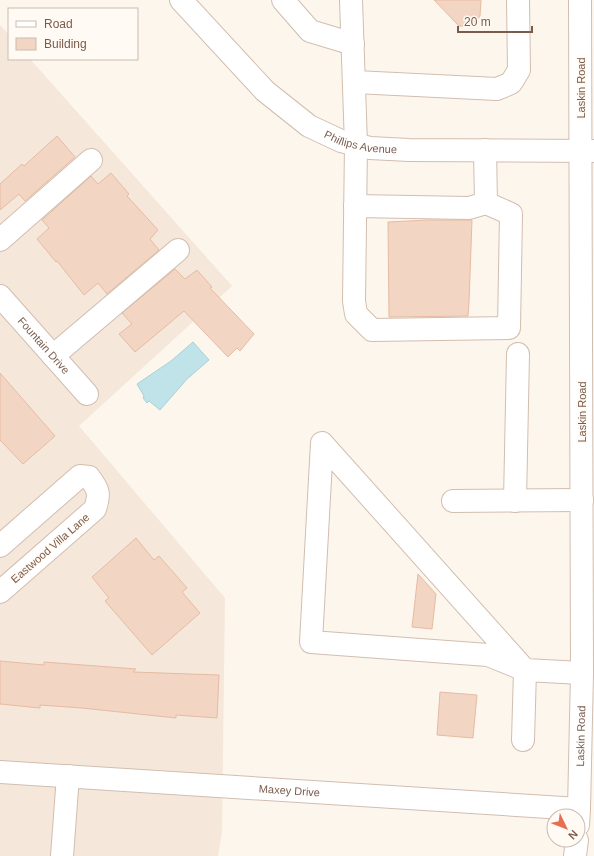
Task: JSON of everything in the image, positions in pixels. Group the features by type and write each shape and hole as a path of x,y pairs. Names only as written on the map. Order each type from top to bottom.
{"street":[{"name":"Phillips Avenue","path":"181,0 265,91 309,126 341,141 370,148 402,150 588,151"},
{"path":"283,0 310,31 353,44"},
{"path":"351,0 355,82 356,145 355,206 354,301 356,314 372,330 509,328 511,214 486,203 468,208 355,206"},
{"path":"355,82 497,89 511,83 519,70 518,0"},
{"name":"Laskin Road","path":"579,808 582,673 582,500 588,151 580,0"},
{"path":"485,150 486,203"},
{"path":"0,240 92,160"},
{"path":"53,356 178,250"},
{"name":"Fountain Drive","path":"0,296 87,394"},
{"path":"515,501 518,354"},
{"path":"523,740 525,670 322,443 311,642 488,655 525,670 582,673"},
{"name":"Eastwood Villa Lane","path":"0,546 80,476 90,477 97,487 98,498 95,509 0,592"},
{"path":"453,501 582,500"},
{"name":"Maxey Drive","path":"0,772 68,776 546,814"},
{"path":"62,856 68,776"}],"shaded area":[{"path":"0,25 8,34 8,60 31,60 232,286 79,426 225,598 222,833 218,856 0,856"}],"water":[{"path":"193,342 209,360 187,379 160,410 149,401 147,403 143,398 144,396 137,384 171,361"}],"building":[{"path":"434,0 481,0 480,16 472,26 459,26"},
{"path":"57,136 75,157 25,201 19,194 0,210 0,184 22,164 24,166"},
{"path":"111,173 129,194 127,196 158,230 150,239 159,250 107,294 98,283 84,295 37,239 49,228 42,220 91,176 98,184"},
{"path":"472,220 468,316 389,317 388,222"},
{"path":"175,269 185,279 197,270 212,287 210,288 254,334 240,351 237,348 228,357 184,311 135,352 119,334 132,324 122,313"},
{"path":"0,373 55,436 23,464 0,440"},
{"path":"136,538 154,560 159,556 187,588 182,592 200,613 152,655 105,601 109,598 92,577"},
{"path":"418,574 436,594 432,629 412,627"},
{"path":"0,661 44,665 44,662 136,669 133,672 219,675 217,718 176,715 176,718 82,708 40,705 40,708 0,704"},
{"path":"440,692 477,695 473,738 437,735"}]}
